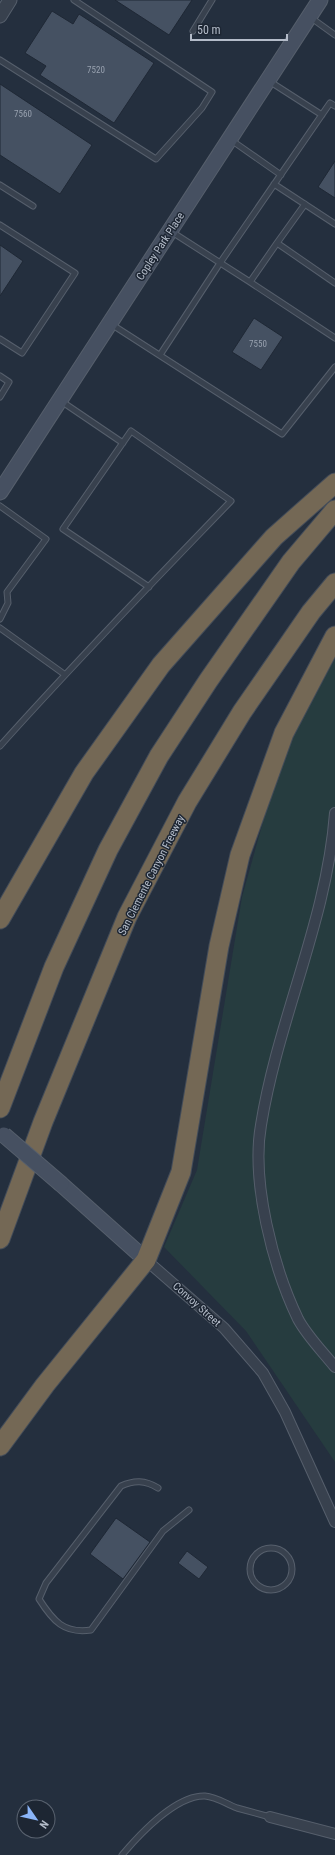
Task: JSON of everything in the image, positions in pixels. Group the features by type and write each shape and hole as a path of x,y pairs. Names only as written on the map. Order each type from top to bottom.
{"highway":[{"path":"0,919 84,773 161,665 274,537 335,483"},
{"path":"0,1108 54,967 108,850 155,763 208,681 291,562 335,510"},
{"name":"San Clemente Canyon Freeway","path":"0,1239 43,1122 127,917 188,802 242,712 311,612 335,583"},
{"path":"0,1446 45,1385 146,1260 181,1172 219,946 240,854 284,733 335,636"}],"main road":[{"name":"Copley Park Place","path":"0,492 320,0"},
{"name":"Convoy Street","path":"0,1132 146,1260"}],"street":[{"path":"0,16 10,0"},
{"path":"335,813 327,875 290,1006 261,1126 259,1173 267,1225 278,1271 299,1320 335,1367"},
{"name":"Convoy Street","path":"146,1260 224,1328 263,1373 285,1412 335,1522"},
{"path":"270,1817 335,1834"}],"lane":[{"path":"0,60 156,159 202,108 212,92 74,0"},
{"path":"193,31 212,0"},
{"path":"309,17 335,35"},
{"path":"268,80 322,115"},
{"path":"160,355 220,263 330,103 335,106"},
{"path":"230,139 281,175"},
{"path":"274,184 335,224"},
{"path":"0,185 33,206"},
{"path":"250,282 305,204"},
{"path":"0,224 75,273 22,353 0,339"},
{"path":"170,231 335,338"},
{"path":"277,243 335,283"},
{"path":"110,323 282,434 335,367"},
{"path":"0,376 9,382 0,397"},
{"path":"60,400 123,443"},
{"path":"0,746 64,674 149,587 231,501 131,432 63,529 149,587"},
{"path":"0,506 46,539 7,592 8,604 0,619"},
{"path":"0,628 64,674"},
{"path":"158,1488 148,1482 131,1481 120,1486 46,1583 40,1599 48,1613 61,1626 78,1632 91,1630 163,1530 189,1510"},
{"path":"272,1547 283,1552 290,1561 292,1572 287,1583 271,1590 262,1588 254,1582 251,1566 254,1557 260,1550 272,1547"},
{"path":"122,1855 164,1814 182,1802 205,1796 270,1817"}],"green space":[{"path":"335,658 335,1462 246,1331 164,1247 197,1170 242,897 280,761"}],"building":[{"path":"115,0 192,0 169,35"},
{"path":"52,11 73,24 79,14 154,63 114,123 40,75 46,66 25,53"},
{"path":"0,84 92,145 60,194 0,155"},
{"path":"335,161 335,198 318,187"},
{"path":"0,245 23,261 0,296"},
{"path":"254,318 283,337 261,370 232,352"},
{"path":"116,1518 150,1542 123,1579 90,1554"},
{"path":"187,1551 208,1567 199,1579 178,1563"}]}
